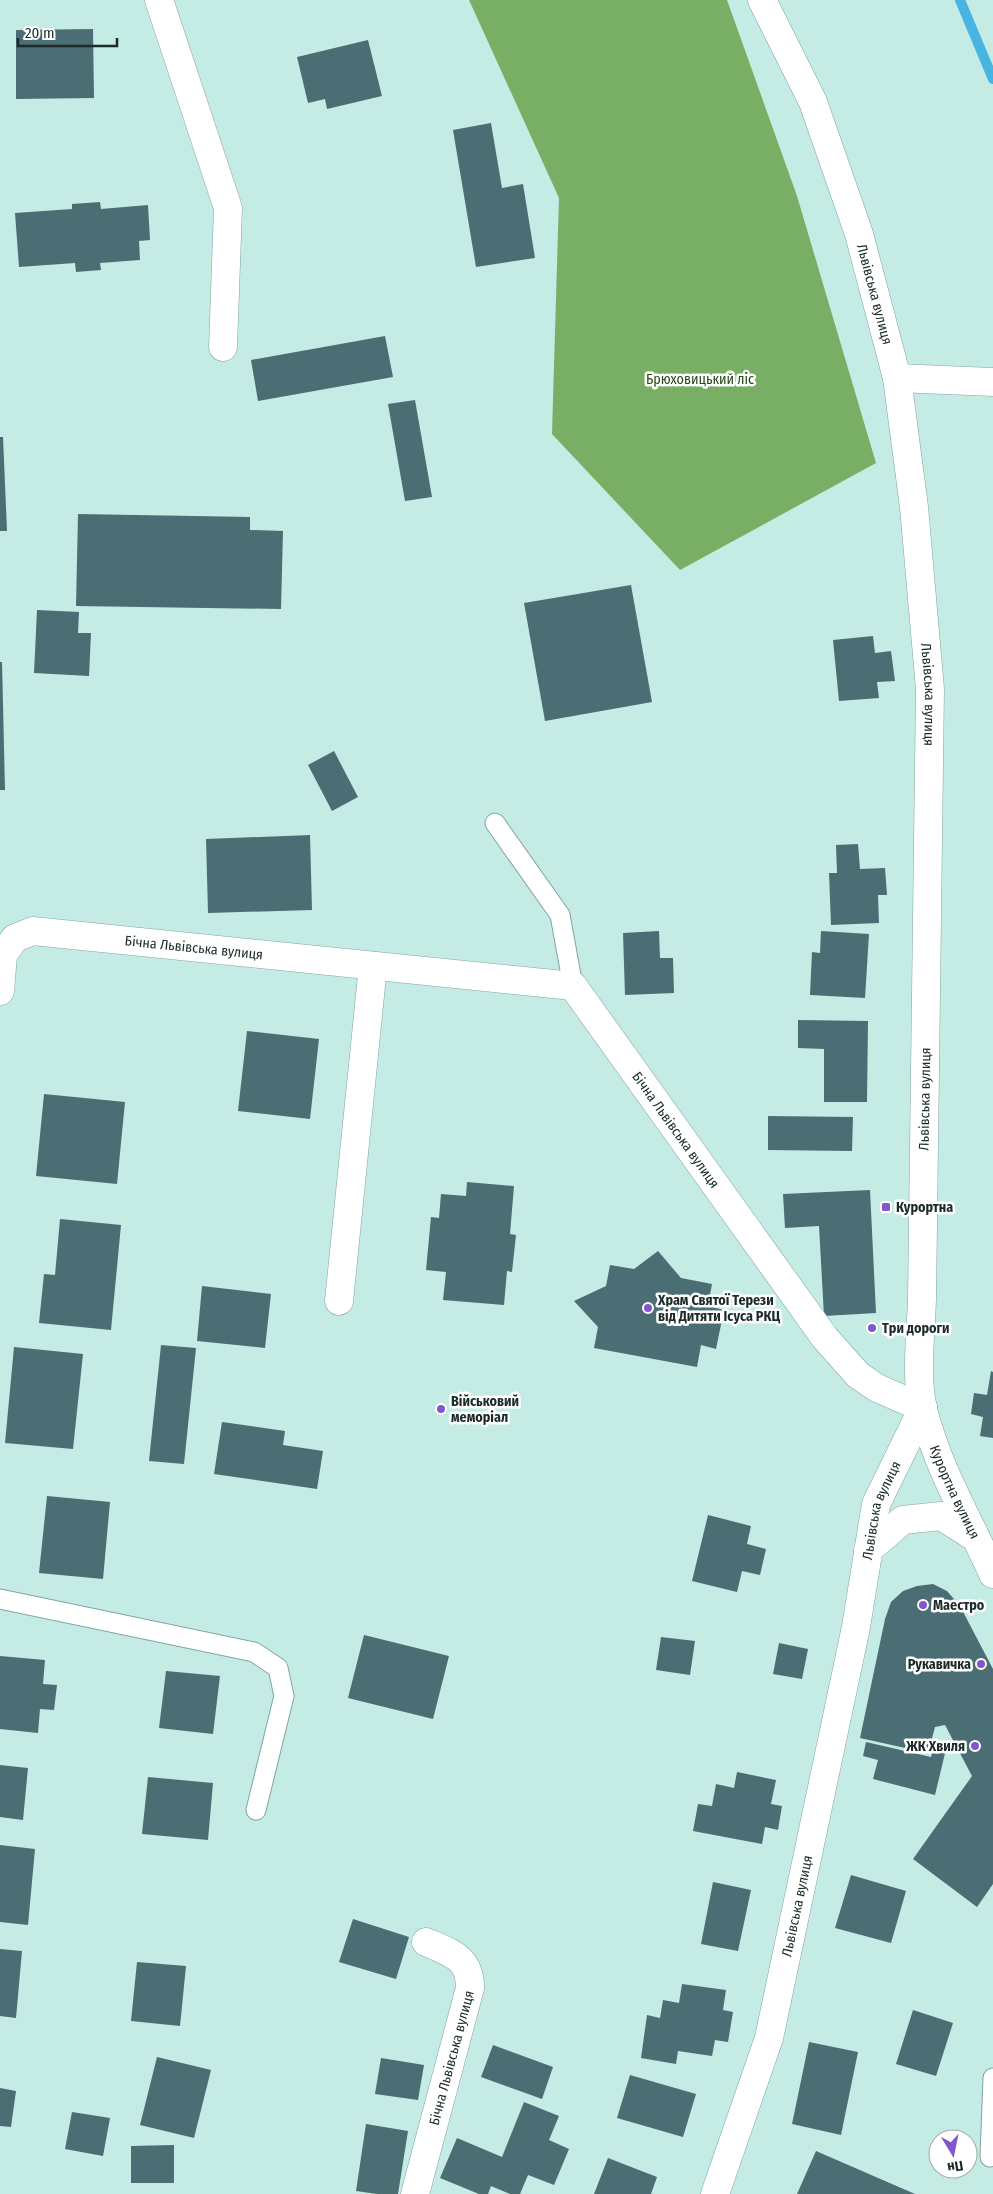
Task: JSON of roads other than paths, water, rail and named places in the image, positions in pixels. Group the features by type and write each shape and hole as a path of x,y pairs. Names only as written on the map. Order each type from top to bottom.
{"street":[{"path":"159,0 228,208 222,347"},
{"name":"Львівська вулиця","path":"715,2194 770,2038 854,1637 876,1504 923,1408 919,1370 922,1299 930,689 915,516 896,378 859,234 813,102 762,0"},
{"path":"896,378 993,382"},
{"name":"Бічна Львівська вулиця","path":"0,991 3,955 15,938 33,931 573,986 825,1338 858,1374 877,1388 923,1408"},
{"path":"339,1301 373,966"},
{"name":"Курортна вулиця","path":"923,1408 938,1453 993,1574"},
{"path":"868,1550 903,1520 941,1516 976,1538"},
{"name":"Бічна Львівська вулиця","path":"415,2194 470,1988 470,1975 464,1962 453,1954 426,1942"}],"lane":[{"path":"495,823 560,915 573,986"},
{"path":"0,1599 254,1652 278,1668 284,1696 256,1810"},
{"path":"990,2157 993,2078"}],"waterway":[{"path":"960,0 993,79"}],"place":[{"name":"Курортна","path":"886,1207"},
{"name":"Храм Святої Терези від Дитяти Ісуса РКЦ","path":"648,1308"},
{"name":"Три дороги","path":"872,1328"},
{"name":"Військовий меморіал","path":"441,1409"},
{"name":"Маестро","path":"923,1605"},
{"name":"Рукавичка","path":"981,1664"},
{"name":"ЖК Хвиля","path":"975,1746"}],"park label":[{"name":"Брюховицький ліс","path":"700,379"}]}
